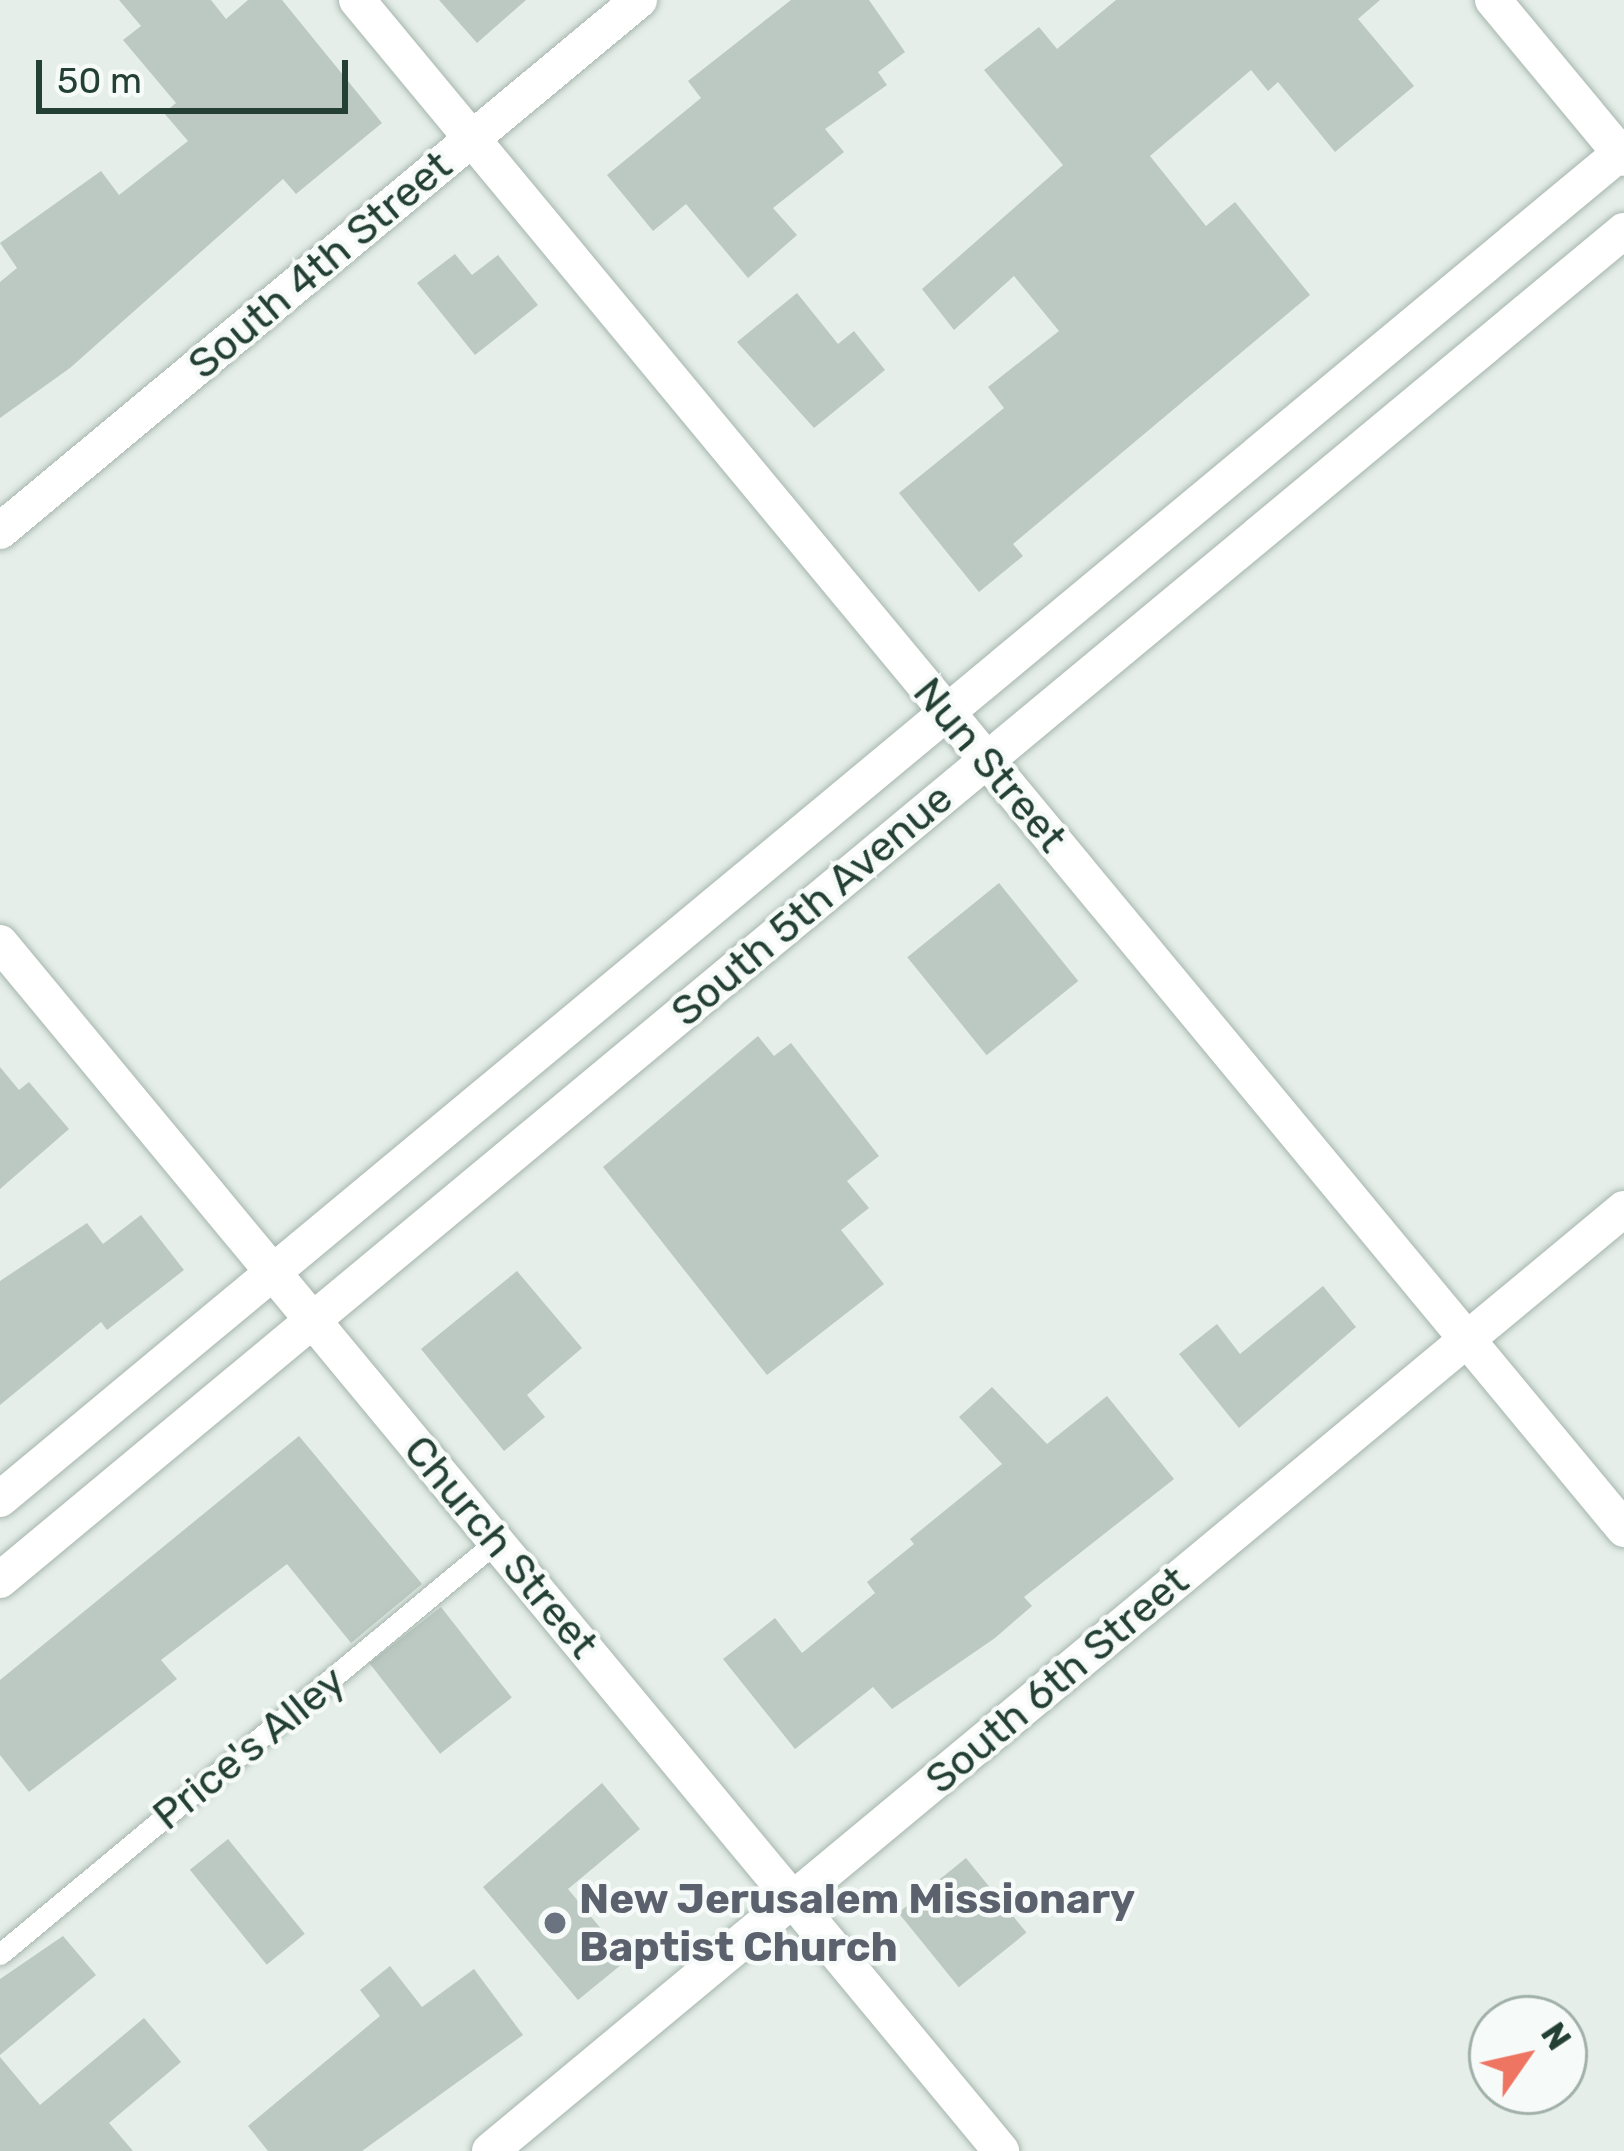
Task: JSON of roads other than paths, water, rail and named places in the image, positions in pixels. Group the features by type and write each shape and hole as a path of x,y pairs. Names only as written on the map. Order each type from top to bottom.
{"street":[{"name":"Nun Street","path":"357,0 1624,1529"},
{"name":"South 4th Street","path":"0,530 639,0"},
{"path":"1493,0 1623,154"},
{"name":"South 5th Avenue","path":"0,1499 1623,154"},
{"name":"South 5th Avenue","path":"0,1580 1624,231"},
{"name":"Church Street","path":"0,943 1001,2151"},
{"name":"South 6th Street","path":"490,2151 1624,1209"}],"lane":[{"name":"Price's Alley","path":"0,1954 497,1541"}],"place":[{"name":"New Jerusalem Missionary Baptist Church","path":"555,1923"}]}
